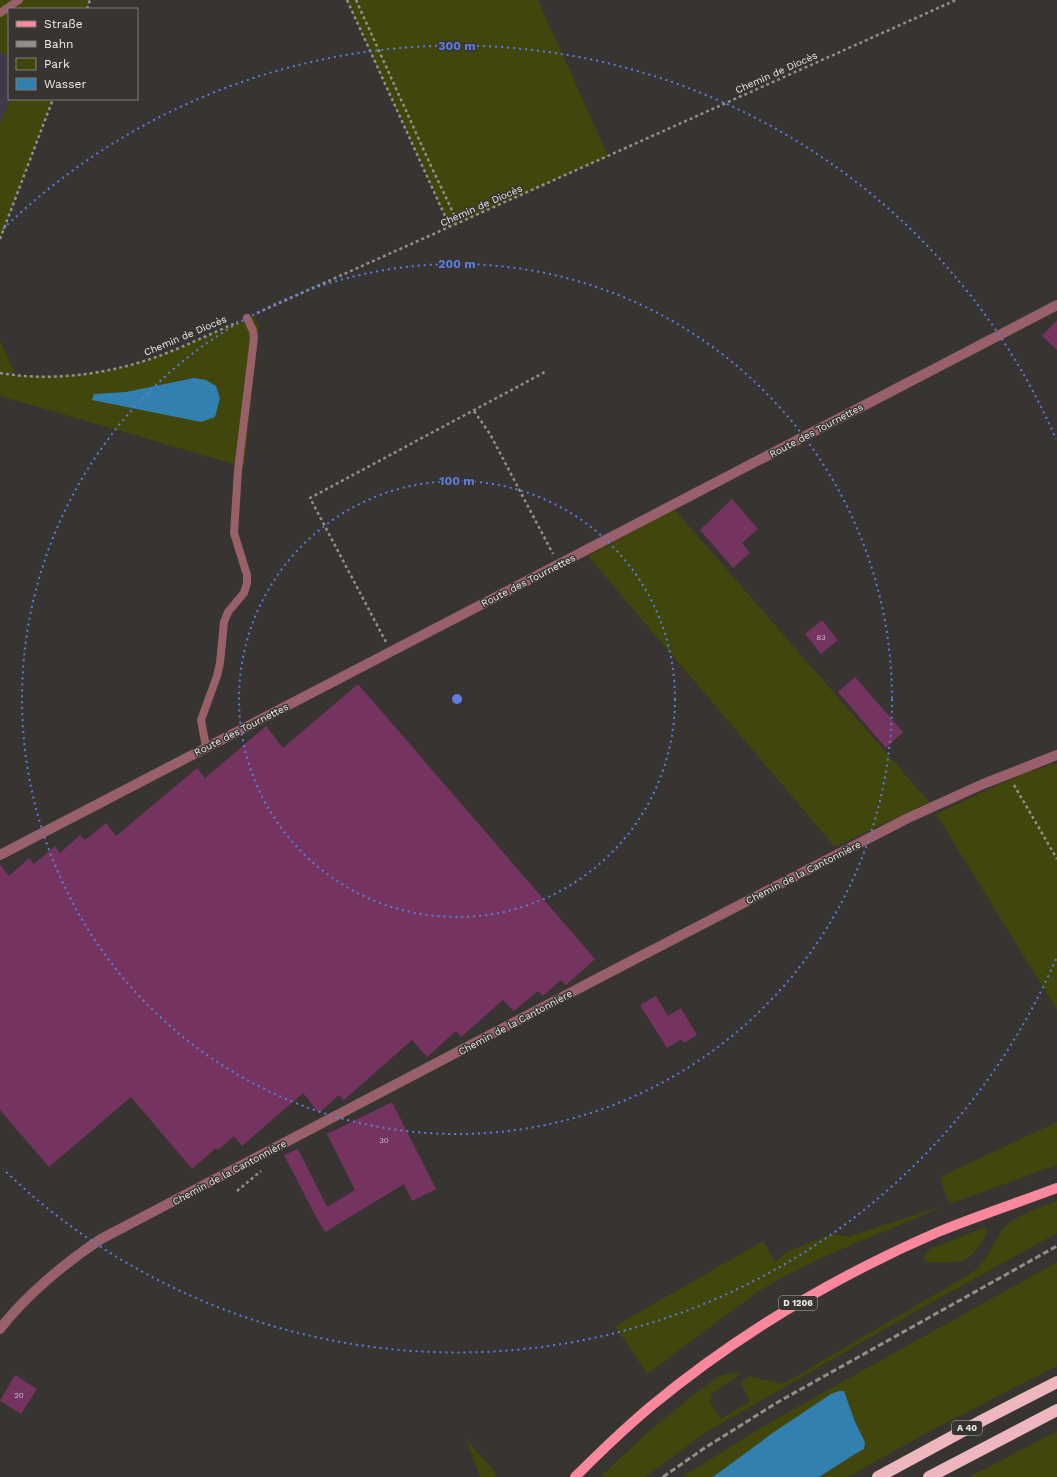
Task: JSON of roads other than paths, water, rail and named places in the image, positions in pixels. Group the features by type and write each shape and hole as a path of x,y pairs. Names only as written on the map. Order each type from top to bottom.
{"highway":[{"name":"A 40","path":"878,1477 1057,1382"},
{"name":"A 40","path":"929,1477 1057,1410"}],"main road":[{"name":"D 1206","path":"575,1477 623,1431 675,1387 740,1339 810,1296 888,1255 939,1232 1057,1188"}],"street":[{"name":"Route des Tournettes","path":"0,855 1057,304"},
{"name":"Chemin de la Cantonnière","path":"0,1330 32,1294 74,1258 101,1239 616,968 901,821 1057,754"}],"lane":[{"path":"0,13 19,0"},
{"path":"206,748 201,720 217,676 220,663 224,622 228,612 244,593 247,583 247,574 234,534 238,470 254,338 253,331 247,318"}],"water":[{"path":"194,378 206,380 216,386 220,398 215,417 201,422 92,400 94,394 126,392"},
{"path":"844,1391 855,1422 865,1442 864,1449 819,1477 713,1477 774,1432 831,1394"}],"railway":[{"path":"663,1477 703,1449 778,1402 1057,1246"}]}
